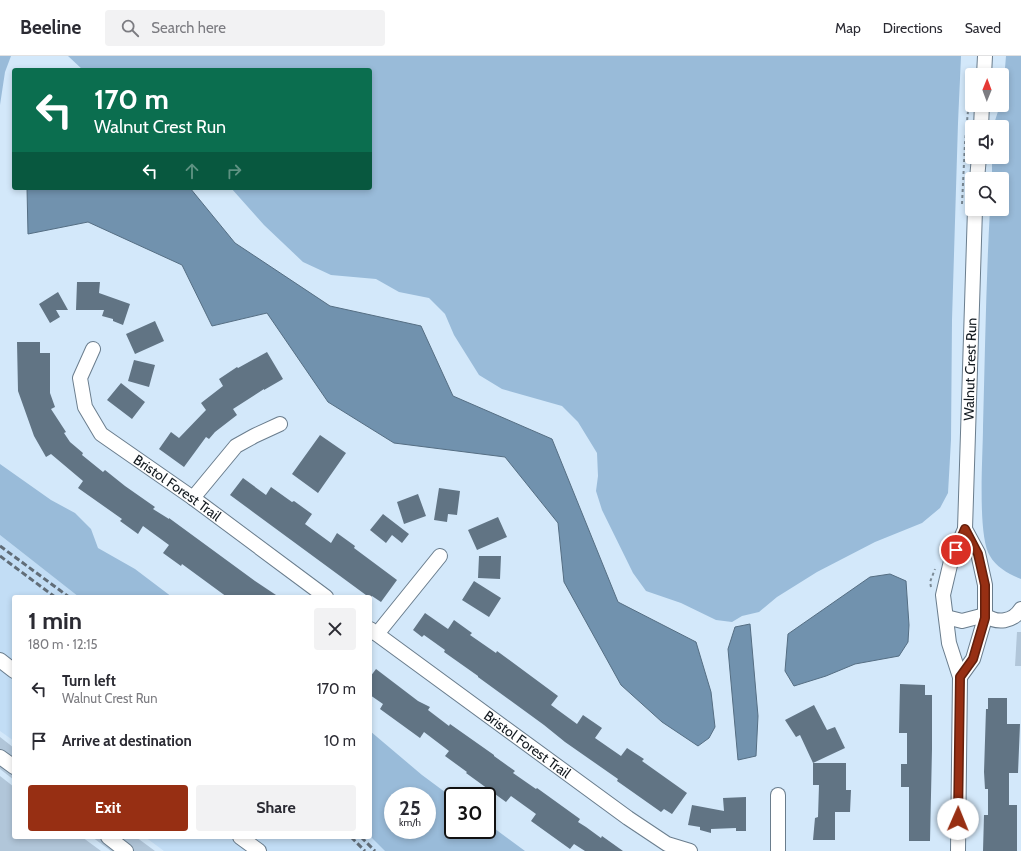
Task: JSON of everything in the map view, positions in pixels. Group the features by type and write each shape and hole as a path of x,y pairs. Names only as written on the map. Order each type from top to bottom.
{"street":[{"path":"980,68 985,56"},
{"name":"Walnut Crest Run","path":"958,851 960,677 949,643 943,595 951,561 965,529 969,216"},
{"name":"Bristol Forest Trail","path":"93,349 80,378 85,407 101,434 193,498 323,595"},
{"path":"193,498 236,446 280,424"},
{"name":"Walnut Crest Run","path":"960,677 973,659 985,615 985,585 978,554 965,529"},
{"path":"373,632 440,556"},
{"path":"946,617 962,621 985,615 996,621 1010,619 1019,613 1021,609"},
{"name":"Bristol Forest Trail","path":"373,632 628,818 667,844 690,851"},
{"path":"0,660 12,669"},
{"path":"0,757 12,766"},
{"path":"778,795 778,851"},
{"path":"111,839 126,851"},
{"path":"243,839 259,851"}],"path":[{"path":"967,172 965,143 971,112"},
{"path":"931,588 930,582 936,565"}],"shaded area":[{"path":"0,56 11,56 5,72 0,105"},
{"path":"68,56 961,56 952,320 951,440 948,493 940,508 922,523 875,542 817,572 777,597 759,612 742,616 732,622 716,620 681,603 646,591 633,573 602,510 596,491 598,476 597,453 578,422 562,406 502,389 479,375 454,335 445,314 429,298 399,292 376,279 331,275 303,262 264,225 233,190 372,190 372,68 81,68"},
{"path":"1006,56 1021,56 1021,579 1004,570 996,564 990,556 983,531 982,514 985,345 990,216 1009,216 1009,172 992,172 992,164 1009,164 1009,120 995,120 998,112 1009,112 1009,68 1005,68"},
{"path":"27,190 192,190 235,243 330,306 421,326 453,396 552,439 618,602 696,642 711,692 715,727 709,738 698,746 662,722 621,685 564,582 558,523 505,457 394,443 328,402 267,313 212,326 182,265 88,222 28,234"},
{"path":"0,464 51,500 75,513 91,529 98,548 135,569 169,595 76,595 0,535"},
{"path":"0,535 76,595 12,595 12,740 0,731"},
{"path":"890,574 906,581 909,625 908,642 899,656 855,664 826,676 794,686 785,671 788,634 870,577"},
{"path":"750,624 758,716 756,756 738,760 728,649 735,627"},
{"path":"1017,632 1021,632 1021,666 1015,666"},
{"path":"372,733 422,775 444,791 444,839 496,839 496,830 525,851 385,851 372,838"},
{"path":"0,737 12,746 12,778 0,769"},
{"path":"0,776 12,785 12,839 85,839 101,851 0,851"},
{"path":"372,838 385,851 164,851 148,839"},
{"path":"95,839 139,839 155,851 111,851"}],"building":[{"path":"77,282 100,282 99,293 130,304 123,325 113,321 113,319 102,316 104,310 76,310"},
{"path":"58,292 68,310 56,310 60,317 50,323 39,304"},
{"path":"155,321 164,341 135,354 126,334"},
{"path":"17,342 40,342 40,353 50,353 50,393 55,407 51,409 66,432 64,433 70,442 83,453 82,455 103,472 105,470 155,507 153,509 169,518 276,595 224,595 182,564 181,566 163,553 169,545 143,526 138,534 120,521 122,519 78,488 83,481 51,454 46,457 34,436 18,391"},
{"path":"267,352 283,379 264,389 233,409 237,415 215,432 209,439 206,437 184,467 159,449 171,432 179,438 206,410 201,403 223,386 219,379 237,367 238,368"},
{"path":"134,360 155,365 149,387 128,381"},
{"path":"121,383 145,402 132,419 107,400"},
{"path":"320,435 346,453 318,493 292,474"},
{"path":"243,478 266,495 271,487 312,514 305,524 331,543 337,533 355,546 354,548 397,580 381,602 372,595 366,595 230,495"},
{"path":"439,488 460,491 457,515 448,514 447,522 434,520"},
{"path":"418,494 426,516 404,524 397,502"},
{"path":"383,514 409,534 402,543 392,535 386,543 370,530"},
{"path":"498,517 507,537 477,550 468,530"},
{"path":"479,556 501,556 500,579 478,578"},
{"path":"474,581 501,598 489,617 462,600"},
{"path":"425,613 448,629 454,620 472,633 470,635 496,653 497,651 558,696 551,705 577,724 583,715 602,728 595,738 621,756 627,748 644,759 642,761 687,793 672,814 664,809 661,812 617,781 618,779 565,742 444,652 445,650 424,635 422,637 413,630"},
{"path":"376,669 418,701 430,707 428,710 449,726 450,724 494,755 515,771 513,773 536,789 537,788 580,819 578,822 601,838 602,836 623,851 585,851 574,844 570,849 531,821 536,814 511,796 506,802 496,795 496,787 485,787 466,773 467,772 445,756 449,751 424,732 420,738 380,709 383,704 372,696 372,674"},
{"path":"900,684 925,685 925,695 932,695 930,841 909,841 909,787 901,787 901,764 907,764 907,733 899,733"},
{"path":"988,698 1007,698 1007,724 1020,724 1018,773 1009,773 1009,805 1017,805 1017,851 983,851 984,815 988,815 988,789 985,789 984,772 986,709 988,709"},
{"path":"814,705 827,730 835,727 845,748 813,763 800,735 796,737 785,720"},
{"path":"813,763 846,763 846,790 851,790 850,812 835,812 835,840 813,840 815,818 818,817 819,785 813,785"},
{"path":"746,797 746,831 736,831 736,828 711,829 711,833 700,830 700,827 688,825 692,805 724,811 723,798"}],"railway":[{"path":"0,546 66,595"},
{"path":"0,556 52,595"},
{"path":"353,839 365,851"},
{"path":"363,839 375,851"}],"route":[{"path":"956,550 965,529 978,554 985,585 985,618 973,659 960,677 958,819"}]}
